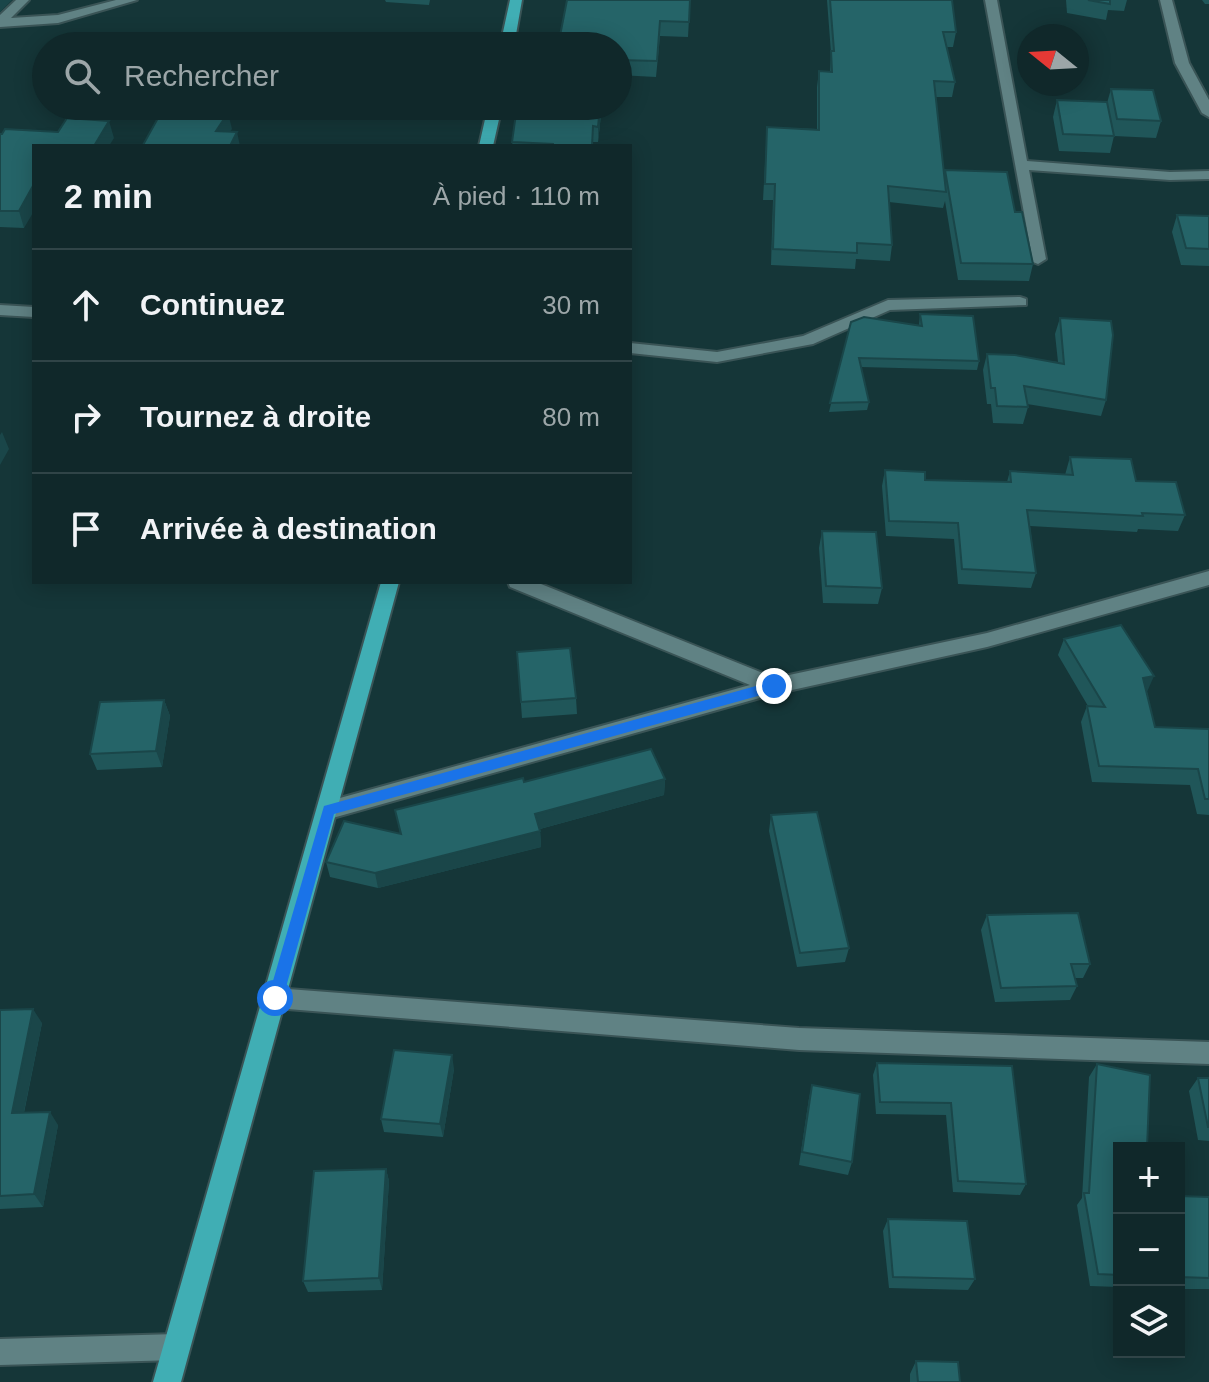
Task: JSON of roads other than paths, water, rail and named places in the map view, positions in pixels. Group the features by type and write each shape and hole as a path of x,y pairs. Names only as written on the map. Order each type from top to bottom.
{"main road":[{"path":"510,32 516,0"},
{"path":"486,144 492,120"},
{"path":"167,1382 329,810 389,584"}],"street":[{"path":"0,23 23,0"},
{"path":"0,23 58,19 131,0"},
{"path":"991,0 1038,259"},
{"path":"1166,0 1182,63 1209,113"},
{"path":"1022,165 1170,176 1209,175"},
{"path":"632,348 717,357 807,340 888,305 1020,302"},
{"path":"0,310 32,312"},
{"path":"329,810 774,686 987,640 1209,578"},
{"path":"522,584 774,686"},
{"path":"275,998 799,1039 1209,1053"},
{"path":"0,1352 177,1347"}]}
